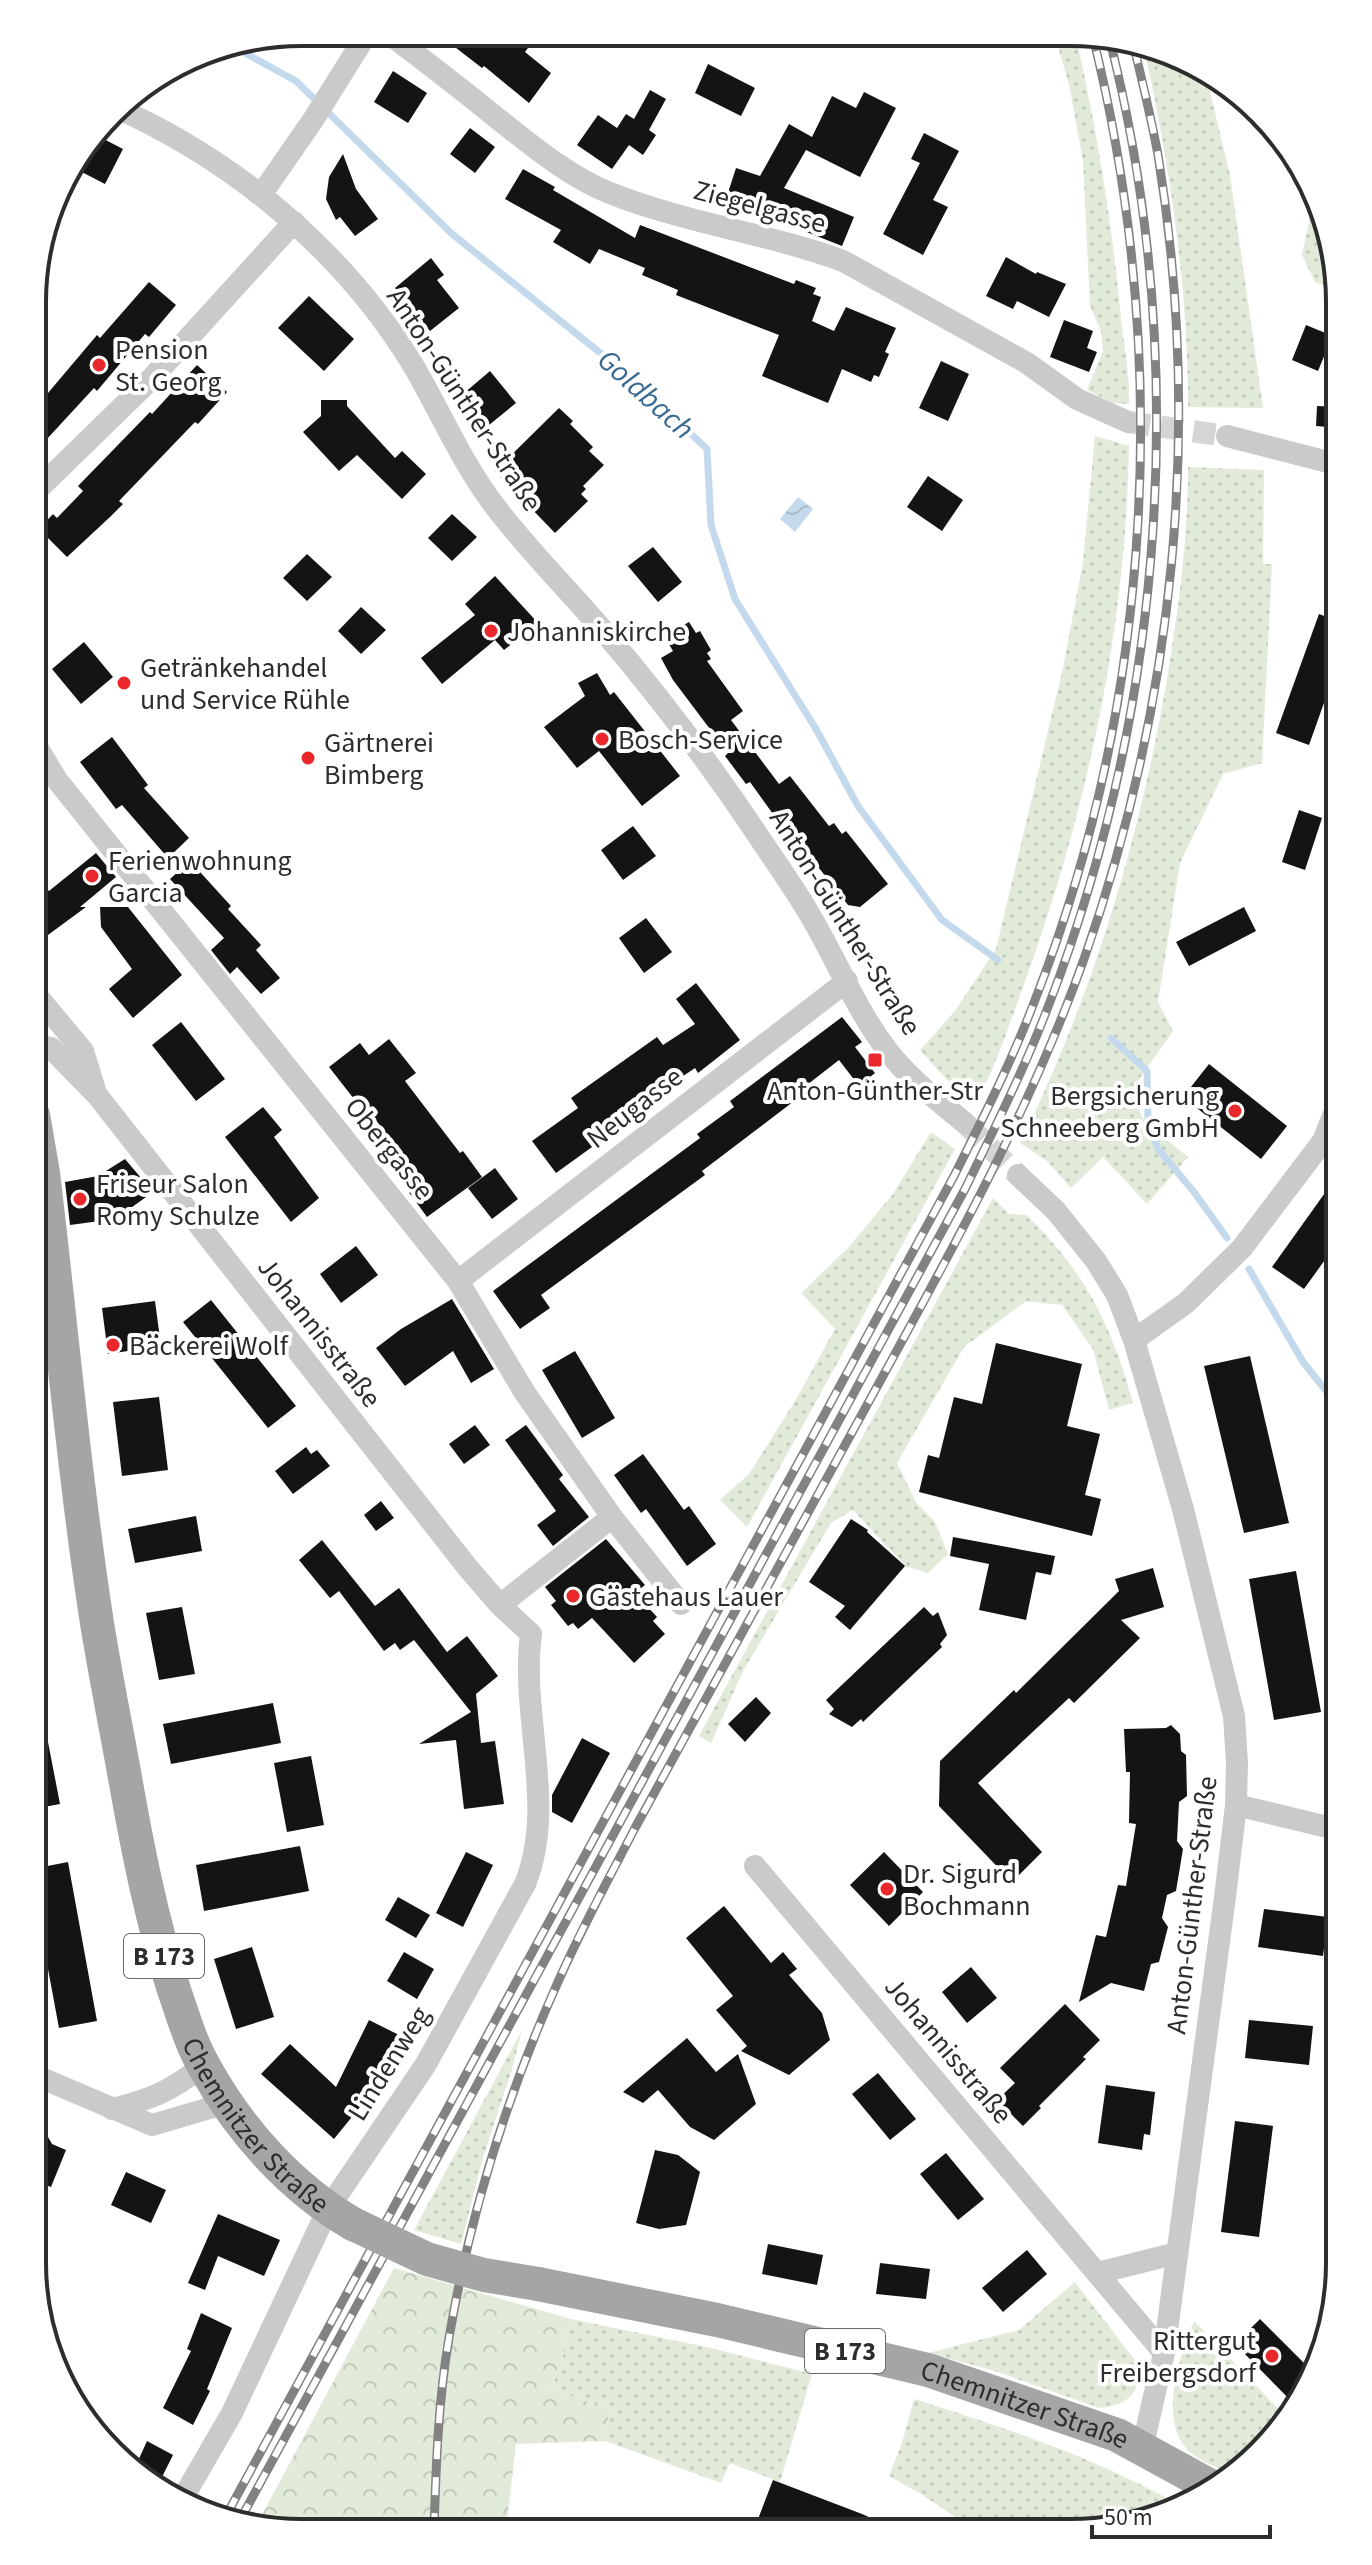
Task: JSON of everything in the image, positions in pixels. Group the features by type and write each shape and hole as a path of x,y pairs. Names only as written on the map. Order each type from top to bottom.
{"main road":[{"name":"Chemnitzer Straße","path":"46,1218 97,1622 136,1842 158,1937 184,2018 203,2066 252,2138 292,2178 341,2216 427,2259 484,2275 717,2320 928,2370 1117,2435 1203,2482"}],"street":[{"path":"261,195 360,46"},
{"name":"Ziegelgasse","path":"405,46 525,140 572,173 607,192 843,261 1027,363 1077,399 1128,422"},
{"name":"Anton-Günther-Straße","path":"129,114 195,151 261,195 294,222 343,272 384,322 412,364 492,502 542,565 600,627 698,752 807,909 888,1051 907,1073 966,1124"},
{"path":"46,481 152,378 294,222"},
{"path":"1227,436 1326,461"},
{"name":"Obergasse","path":"46,762 57,780 458,1281 525,1393 612,1517 681,1604"},
{"name":"Neugasse","path":"458,1281 847,981"},
{"name":"Johannisstraße","path":"46,1007 83,1051 97,1095"},
{"name":"Johannisstraße","path":"46,1047 51,1048 97,1095 500,1605 531,1634"},
{"path":"1134,1340 1186,1303 1242,1248 1326,1153"},
{"name":"Anton-Günther-Straße","path":"1018,1175 1056,1211 1096,1261 1117,1295 1134,1340 1200,1570 1234,1716 1236,1805 1164,2353 1142,2449"},
{"path":"500,1605 612,1517"},
{"name":"Lindenweg","path":"187,2491 532,1868 538,1835 538,1809 527,1674 531,1634"},
{"path":"1236,1805 1325,1826"},
{"name":"Johannisstraße","path":"755,1866 1164,2353"},
{"path":"112,2109 153,2099 176,2087 203,2066"},
{"path":"46,2080 152,2125 227,2103"},
{"path":"1098,2273 1177,2253"}],"green space":[{"path":"1058,46 1078,46 1084,72 1108,212 1128,371 1129,404 1112,403 1087,390 1103,351 1101,331 1090,306 1083,161 1069,84"},
{"path":"1146,58 1183,72 1209,87 1230,175 1263,408 1188,407 1181,271 1162,137"},
{"path":"1310,216 1321,252 1325,285 1315,282 1302,255"},
{"path":"1095,436 1129,446 1121,578 1101,708 1053,899 1006,1033 977,1103 947,1080 920,1050 955,1011 996,949 1063,668 1083,562"},
{"path":"1188,467 1264,470 1263,564 1272,564 1262,763 1223,774 1180,863 1158,1002 1173,1031 1130,1092 1145,1122 1188,1157 1147,1204 1103,1157 1071,1188 1047,1161 1020,1143 1092,972 1129,854 1144,794 1176,622 1185,545"},
{"path":"931,1132 955,1149 747,1527 720,1500 749,1474 794,1403 835,1329 801,1293 848,1248 893,1194"},
{"path":"993,1198 1009,1214 1026,1215 1065,1257 1105,1324 1133,1403 1109,1410 1093,1349 1062,1305 1026,1301 964,1347 897,1463 916,1502 935,1522 948,1554 928,1573 905,1566 853,1510 831,1523 743,1671 711,1743 699,1736"},
{"path":"522,2030 482,2161 461,2244 414,2230"},
{"path":"394,2268 571,2319 562,2360 551,2389 610,2409 605,2441 516,2444 507,2519 302,2519 262,2515"},
{"path":"1075,2282 1140,2367 1134,2392 1124,2402 1099,2408 995,2371 928,2353 1019,2330"},
{"path":"571,2319 711,2348 812,2374 780,2482 730,2463 721,2483 605,2441 610,2409 551,2389 562,2360"},
{"path":"1194,2321 1279,2410 1251,2444 1221,2469 1191,2453 1178,2435 1173,2403 1183,2350"},
{"path":"914,2399 1084,2459 1168,2499 1103,2517 958,2519 889,2476"}],"water":[{"path":"798,497 813,509 795,532 780,519"}],"building":[{"path":"454,46 529,46 525,52 551,73 529,103 484,66 482,68"},
{"path":"708,64 755,88 741,116 695,93"},
{"path":"393,71 427,93 408,123 374,102"},
{"path":"650,90 666,99 649,130 656,135 643,155 629,145 612,169 577,145 598,115 617,128 626,114 634,119"},
{"path":"864,92 896,108 860,177 806,150 784,188 854,217 842,246 766,216 765,219 724,205 736,168 760,176 789,124 812,137 832,96 856,108"},
{"path":"470,128 495,147 475,173 450,154"},
{"path":"924,133 959,151 933,200 948,207 923,255 883,234 920,163 911,159"},
{"path":"105,140 123,149 105,184 81,172"},
{"path":"343,154 356,189 378,219 355,236 340,217 336,220 326,199 329,177"},
{"path":"523,169 635,238 640,225 794,284 796,280 816,288 813,294 821,297 812,321 834,331 846,307 896,328 885,352 889,354 879,377 874,375 871,382 842,369 828,403 762,376 779,335 676,295 678,290 642,275 645,268 599,249 590,264 553,242 561,230 505,199"},
{"path":"1006,257 1036,274 1066,284 1049,317 1017,301 1013,309 986,296"},
{"path":"431,258 444,275 437,280 459,308 430,331 395,288"},
{"path":"149,282 176,305 149,337 145,334 97,391 94,388 46,440 46,391 48,393 97,335 100,338"},
{"path":"309,296 354,339 324,371 278,328"},
{"path":"1064,320 1093,331 1087,348 1097,352 1089,372 1050,357"},
{"path":"1306,325 1326,333 1326,354 1318,371 1292,360"},
{"path":"941,361 969,374 948,421 919,408"},
{"path":"197,365 227,392 119,501 123,504 67,557 46,536 46,522 53,514 57,518 83,491 78,486 150,412 152,414"},
{"path":"490,371 516,403 489,425 463,394"},
{"path":"321,400 347,400 347,406 395,458 402,451 426,474 402,499 357,455 339,471 303,432 321,416"},
{"path":"1317,406 1326,406 1326,427 1316,426"},
{"path":"559,408 593,447 589,451 604,465 583,486 586,489 581,494 588,501 555,533 495,471"},
{"path":"928,476 963,500 942,531 907,507"},
{"path":"452,514 477,537 452,561 428,538"},
{"path":"653,547 682,582 658,602 628,566"},
{"path":"307,554 332,577 307,601 283,578"},
{"name":"Johanniskirche","path":"495,576 538,623 504,650 495,640 442,684 421,658 475,615 465,604"},
{"path":"361,607 386,630 361,654 338,631"},
{"path":"1319,614 1326,617 1326,698 1309,745 1276,733"},
{"path":"689,622 696,633 700,631 711,650 707,653 711,659 707,661 743,711 731,720 779,784 790,776 829,826 834,823 842,834 846,831 888,884 860,907 848,905 786,826 783,828 750,782 746,784 725,756 728,753 673,680 661,658 673,651 664,636"},
{"path":"84,642 113,677 81,704 52,669"},
{"name":"Bosch-Service","path":"597,673 610,695 614,692 680,776 642,806 599,751 577,768 544,727 585,696 578,683"},
{"path":"112,737 148,785 144,788 189,838 168,858 122,805 116,809 80,762"},
{"path":"1299,810 1322,818 1305,870 1282,862"},
{"path":"633,826 656,856 623,880 601,850"},
{"path":"96,853 116,877 80,907 86,907 46,936 46,890 49,891"},
{"path":"190,861 261,945 256,950 280,978 261,994 237,967 230,974 211,950 224,938 170,879"},
{"path":"100,907 128,907 182,975 133,1018 109,989 132,969 101,927"},
{"path":"1244,907 1256,931 1189,966 1176,942"},
{"path":"646,918 672,952 644,973 619,938"},
{"path":"696,983 740,1040 698,1073 695,1068 667,1087 615,1125 617,1129 556,1173 532,1141 578,1108 571,1098 657,1037 663,1045 695,1024 676,999"},
{"path":"842,1017 862,1042 855,1047 875,1073 859,1086 839,1060 803,1088 806,1092 702,1171 705,1175 541,1295 550,1308 520,1329 493,1291 700,1138 697,1134 734,1107 730,1101"},
{"path":"181,1022 225,1079 196,1101 152,1045"},
{"path":"389,1039 416,1073 405,1081 482,1177 427,1217 408,1191 422,1180 368,1110 365,1113 329,1067 360,1043 369,1055"},
{"name":"Bergsicherung Schneeberg GmbH","path":"1209,1064 1287,1126 1261,1159 1183,1097"},
{"path":"263,1107 282,1130 274,1137 319,1198 291,1222 225,1137"},
{"path":"125,1159 153,1192 128,1210 100,1221 70,1225 65,1182 98,1176"},
{"path":"495,1168 518,1199 492,1219 468,1188"},
{"path":"1326,1192 1326,1259 1304,1289 1272,1267"},
{"path":"356,1246 378,1275 341,1303 320,1274"},
{"path":"452,1299 494,1369 471,1383 453,1351 405,1386 376,1348 401,1329"},
{"path":"211,1300 296,1406 268,1428 183,1322"},
{"path":"155,1301 161,1346 108,1354 102,1308"},
{"path":"996,1343 1082,1364 1067,1426 1100,1434 1085,1495 1101,1499 1092,1536 919,1492 928,1455 939,1458 954,1397 982,1404"},
{"path":"575,1351 615,1418 582,1438 542,1370"},
{"path":"1250,1356 1289,1523 1244,1533 1204,1366"},
{"path":"159,1397 168,1470 122,1476 113,1402"},
{"path":"475,1425 490,1445 464,1464 449,1444"},
{"path":"526,1425 563,1475 559,1479 589,1517 553,1546 537,1525 556,1511 505,1440"},
{"path":"306,1447 311,1454 317,1450 330,1466 293,1494 275,1471"},
{"path":"643,1454 684,1510 689,1506 716,1544 687,1566 646,1509 641,1513 614,1475"},
{"path":"381,1501 394,1518 376,1531 364,1515"},
{"path":"196,1516 202,1551 135,1563 128,1529"},
{"path":"851,1519 868,1530 905,1566 850,1630 835,1617 845,1606 809,1582"},
{"path":"953,1537 1055,1556 1051,1575 1036,1572 1026,1620 979,1610 989,1564 950,1556"},
{"path":"606,1539 645,1585 635,1593 657,1617 653,1621 665,1634 634,1663 592,1618 578,1629 573,1623 568,1626 551,1605 556,1601 545,1587"},
{"path":"322,1540 375,1606 399,1588 447,1652 467,1636 498,1676 476,1694 481,1743 495,1741 504,1804 464,1809 456,1740 419,1744 471,1712 414,1640 400,1650 395,1643 384,1651 339,1591 330,1598 299,1560"},
{"path":"1153,1568 1164,1607 1121,1620 1140,1638 1074,1703 1069,1698 978,1783 1042,1852 1012,1882 939,1806 940,1761 1014,1690 1016,1693 1119,1591 1115,1579"},
{"path":"1296,1571 1321,1712 1274,1720 1249,1579"},
{"path":"182,1607 195,1674 159,1680 146,1613"},
{"path":"924,1607 933,1616 938,1612 947,1635 940,1644 942,1647 863,1722 861,1719 852,1727 829,1714 834,1709 826,1700"},
{"path":"756,1697 771,1713 745,1742 728,1724"},
{"path":"273,1703 281,1743 171,1764 163,1724"},
{"path":"1171,1725 1180,1734 1181,1751 1186,1755 1187,1796 1179,1802 1177,1841 1183,1849 1176,1891 1167,1895 1162,1918 1168,1927 1159,1962 1151,1964 1144,1991 1111,1983 1079,2002 1096,1935 1106,1937 1118,1885 1126,1886 1136,1824 1129,1823 1130,1772 1126,1772 1124,1729 1166,1728"},
{"path":"46,1732 60,1804 46,1807"},
{"path":"582,1738 610,1753 572,1823 552,1812 552,1795"},
{"path":"311,1756 324,1825 287,1832 274,1763"},
{"path":"300,1846 309,1891 204,1911 196,1865"},
{"path":"466,1852 493,1865 463,1927 436,1913"},
{"name":"Dr. Sigurd Bochmann","path":"884,1852 923,1892 889,1926 850,1885"},
{"path":"68,1862 97,2021 59,2028 46,1958 46,1866"},
{"path":"398,1897 430,1915 416,1938 385,1920"},
{"path":"724,1906 771,1963 783,1952 797,1969 789,1975 822,2013 830,2040 789,2075 741,2051 747,2046 716,2010 733,1996 686,1938"},
{"path":"1264,1909 1325,1917 1323,1956 1258,1947"},
{"path":"252,1947 274,2017 236,2029 214,1959"},
{"path":"404,1952 434,1969 417,1999 387,1981"},
{"path":"971,1967 997,1998 967,2023 942,1992"},
{"path":"1065,2004 1100,2040 1023,2126 997,2100 1015,2083 1000,2068"},
{"path":"369,2020 401,2036 373,2091 334,2139 261,2074 290,2044 336,2087"},
{"path":"1249,2020 1313,2026 1309,2065 1245,2058"},
{"path":"687,2038 716,2072 738,2054 756,2104 714,2140 690,2127 658,2090 643,2103 623,2092"},
{"path":"878,2073 916,2119 890,2140 852,2094"},
{"path":"1106,2085 1155,2092 1150,2135 1144,2134 1142,2150 1098,2143"},
{"path":"1235,2121 1273,2126 1259,2237 1221,2232"},
{"path":"46,2136 52,2144 66,2150 51,2187 46,2185"},
{"path":"655,2150 678,2155 700,2172 686,2225 659,2229 636,2223"},
{"path":"946,2153 984,2199 958,2220 920,2174"},
{"path":"126,2172 166,2190 151,2223 111,2205"},
{"path":"218,2214 280,2240 264,2276 218,2256 205,2290 188,2283"},
{"path":"768,2244 823,2255 817,2285 762,2274"},
{"path":"1027,2250 1047,2274 1003,2312 982,2288"},
{"path":"880,2263 930,2269 926,2299 876,2294"},
{"path":"201,2313 232,2328 207,2389 210,2391 193,2425 163,2408 191,2351 187,2349"},
{"name":"Rittergut Freibergsdorf","path":"1260,2319 1305,2364 1288,2397 1235,2344"},
{"path":"147,2441 173,2455 162,2477 139,2460"},
{"path":"773,2480 873,2519 758,2519"}],"waterway":[{"name":"Goldbach","path":"245,53 296,81 451,233 634,380 707,449 711,525 735,599 816,729 858,806 942,920 998,960"},
{"name":"Goldbach","path":"1111,1038 1147,1071 1148,1121 1158,1149 1227,1238"},
{"name":"Goldbach","path":"1249,1269 1303,1362 1325,1390"}],"tunnel":[{"path":"1128,422 1227,436"},
{"path":"966,1124 1018,1175"}],"railway":[{"path":"230,2508 954,1176 1007,1067 1035,1000 1075,884 1105,766 1126,645 1138,523 1140,400 1134,278 1118,157 1095,48"},
{"path":"244,2512 965,1189 1048,1007 1088,891 1119,772 1141,650 1153,527 1156,403 1150,280 1134,157 1112,50"},
{"path":"434,2519 442,2386 457,2294 491,2162 536,2033 573,1950 635,1828 992,1171 1064,1013 1115,862 1140,763 1159,663 1172,562 1178,460 1178,358 1171,257 1158,155 1136,55"}],"place":[{"name":"Pension St. Georg","path":"99,365"},
{"name":"Johanniskirche","path":"491,631"},
{"name":"Getränkehandel und Service Rühle","path":"124,683"},
{"name":"Bosch-Service","path":"602,739"},
{"name":"Gärtnerei Bimberg","path":"308,758"},
{"name":"Ferienwohnung Garcia","path":"92,876"},
{"name":"Anton-Günther-Str","path":"875,1060"},
{"name":"Bergsicherung Schneeberg GmbH","path":"1235,1111"},
{"name":"Friseur Salon Romy Schulze","path":"80,1199"},
{"name":"Bäckerei Wolf","path":"113,1345"},
{"name":"Gästehaus Lauer","path":"573,1596"},
{"name":"Dr. Sigurd Bochmann","path":"887,1889"},
{"name":"Rittergut Freibergsdorf","path":"1272,2356"}]}
